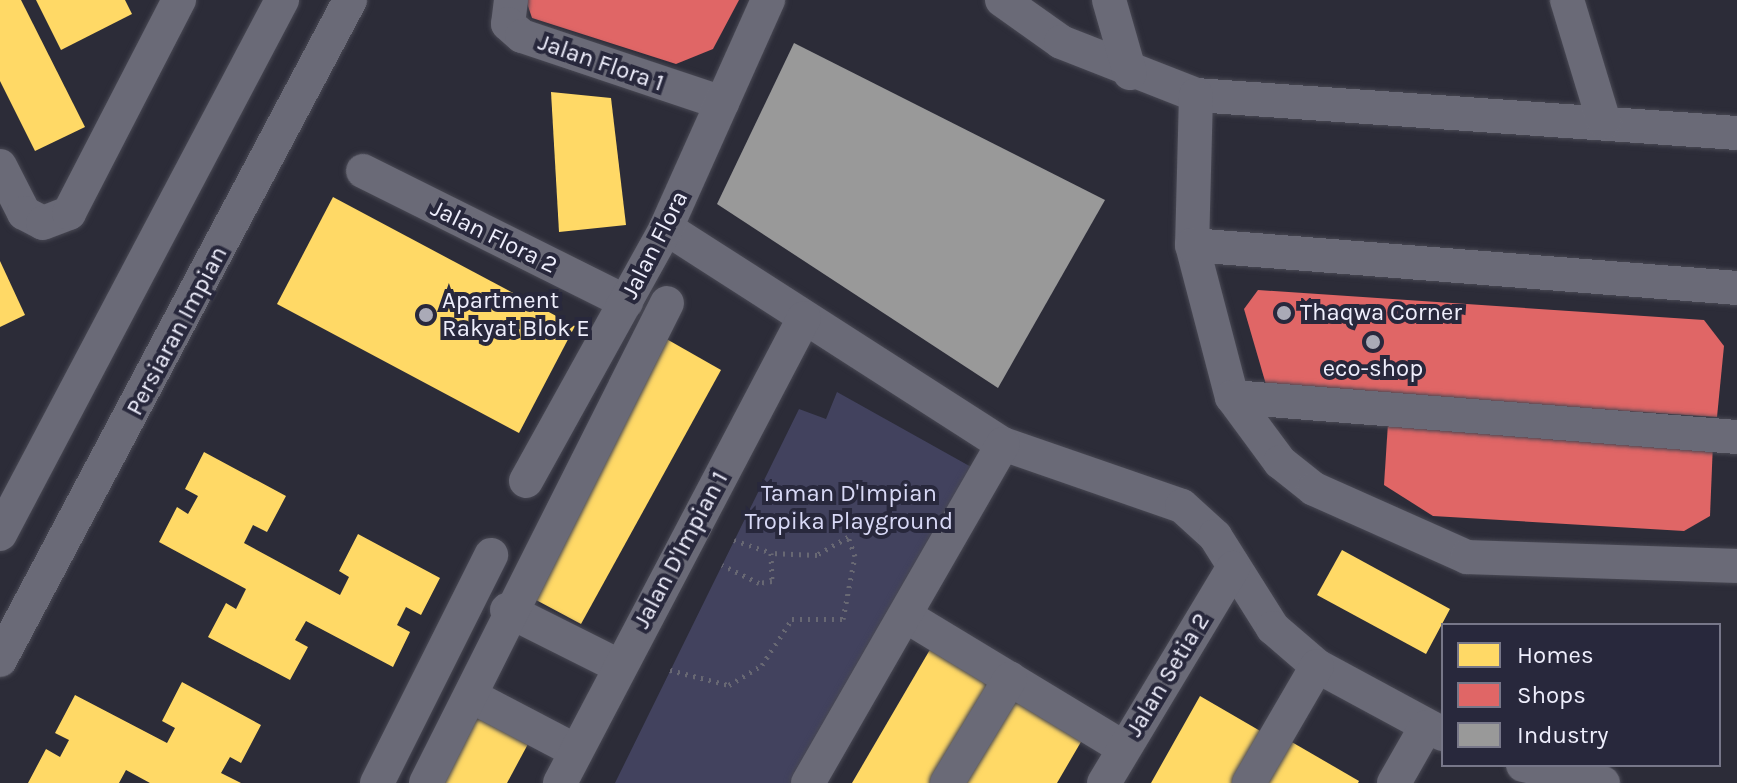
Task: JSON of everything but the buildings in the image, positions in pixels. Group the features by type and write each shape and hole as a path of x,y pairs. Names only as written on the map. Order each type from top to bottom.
{"street":[{"path":"0,534 12,493 282,0"},
{"name":"Persiaran Impian","path":"0,660 350,0"},
{"name":"Jalan Flora 1","path":"511,0 508,24 522,36 722,103"},
{"name":"Jalan Flora","path":"526,481 666,228 768,0"},
{"path":"1002,0 1061,42 1130,73 1196,95 1737,133"},
{"path":"1109,0 1130,73"},
{"path":"1567,0 1604,122"},
{"path":"0,166 24,213 43,223 69,213 164,9"},
{"path":"1196,95 1192,245 1232,397 1254,434 1314,489 1422,542 1524,564 1737,566"},
{"name":"Jalan Flora 2","path":"363,171 626,302"},
{"path":"666,228 1003,444 1182,506 1215,536 1273,628 1317,666 1434,731 1394,783"},
{"path":"1192,245 1737,288"},
{"path":"426,783 473,697 507,610 667,303"},
{"name":"Jalan D'Impian 1","path":"560,783 804,318"},
{"path":"1232,397 1737,437"},
{"path":"808,783 1003,444"},
{"path":"377,783 491,555"},
{"name":"Jalan Setia 2","path":"1104,783 1233,568"},
{"path":"507,610 619,666"},
{"path":"906,616 1124,748"},
{"path":"1249,783 1317,666"},
{"path":"947,783 1010,679"},
{"path":"473,697 576,751"},
{"path":"1532,767 1603,783"}],"path":[{"path":"670,670 729,685 762,665 792,619 843,619 855,556 848,537 817,555 771,553 734,540"},
{"path":"722,565 744,578 772,581 771,553"}],"green space":[{"name":"Taman D'Impian Tropika Playground","path":"837,392 973,468 795,783 615,783 799,409 826,419"}],"place":[{"name":"Thaqwa Corner","path":"1284,313"},
{"name":"Apartment Rakyat Blok E","path":"426,315"},
{"name":"eco-shop","path":"1373,342"}]}
